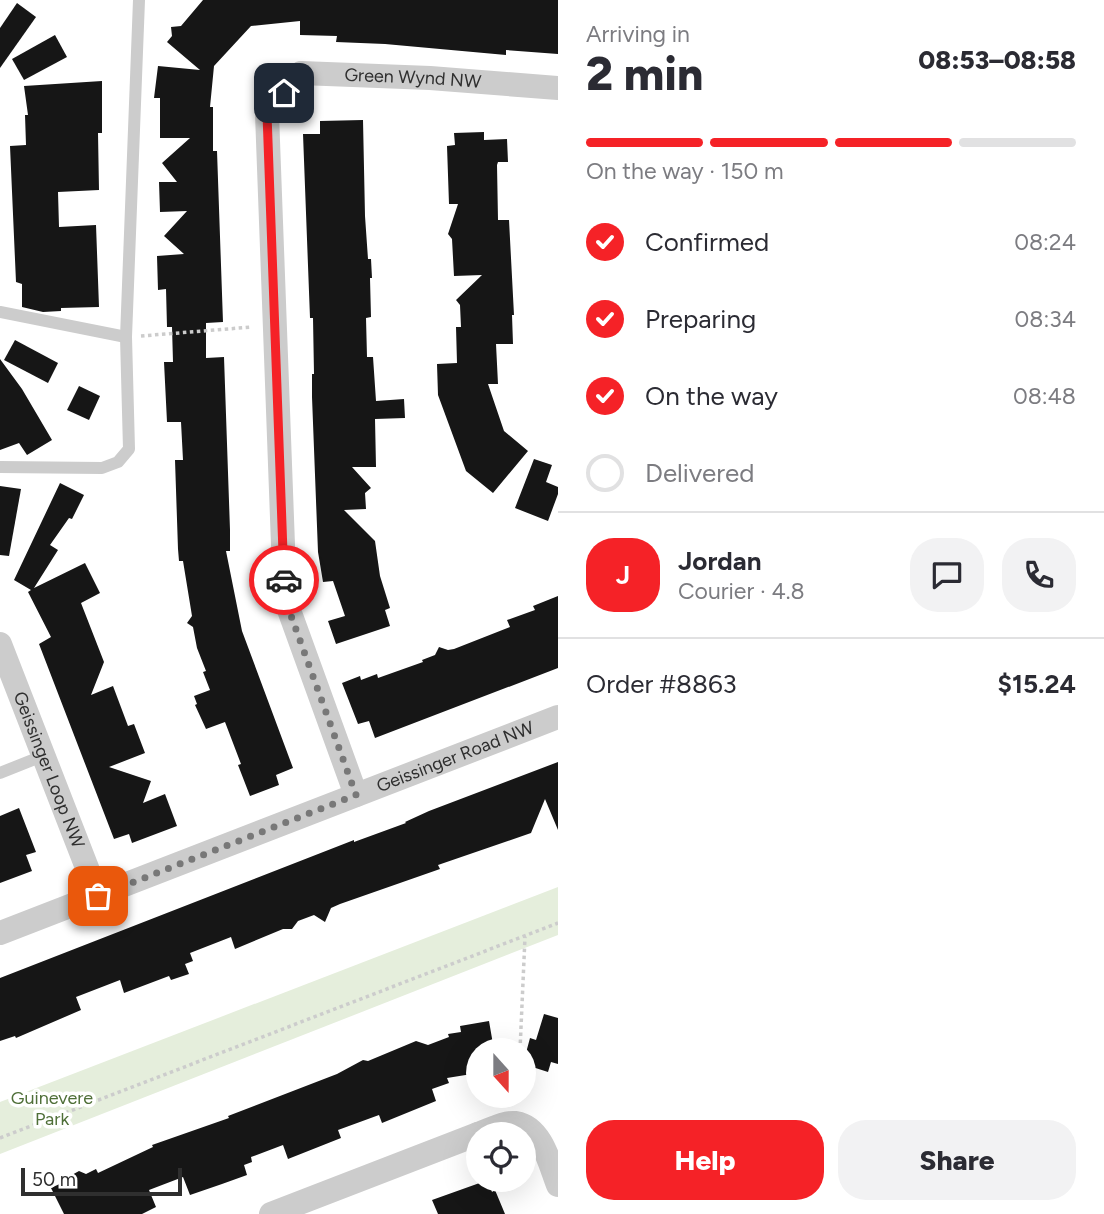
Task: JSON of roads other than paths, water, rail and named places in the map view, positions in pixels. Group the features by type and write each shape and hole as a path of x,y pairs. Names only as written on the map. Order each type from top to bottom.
{"street":[{"name":"Green Wynd NW","path":"356,795 285,599 267,114 301,73 430,78 558,88"},
{"name":"Geissinger Loop NW","path":"0,644 98,896"},
{"name":"Geissinger Road NW","path":"0,933 558,718"},
{"path":"536,1137 558,1185"},
{"path":"271,1214 466,1139"}],"lane":[{"path":"0,467 102,468 118,462 129,449 126,337 139,0"},
{"path":"0,312 126,337"},
{"path":"0,773 45,755"}],"park label":[{"name":"Guinevere Park","path":"52,1108"}]}
